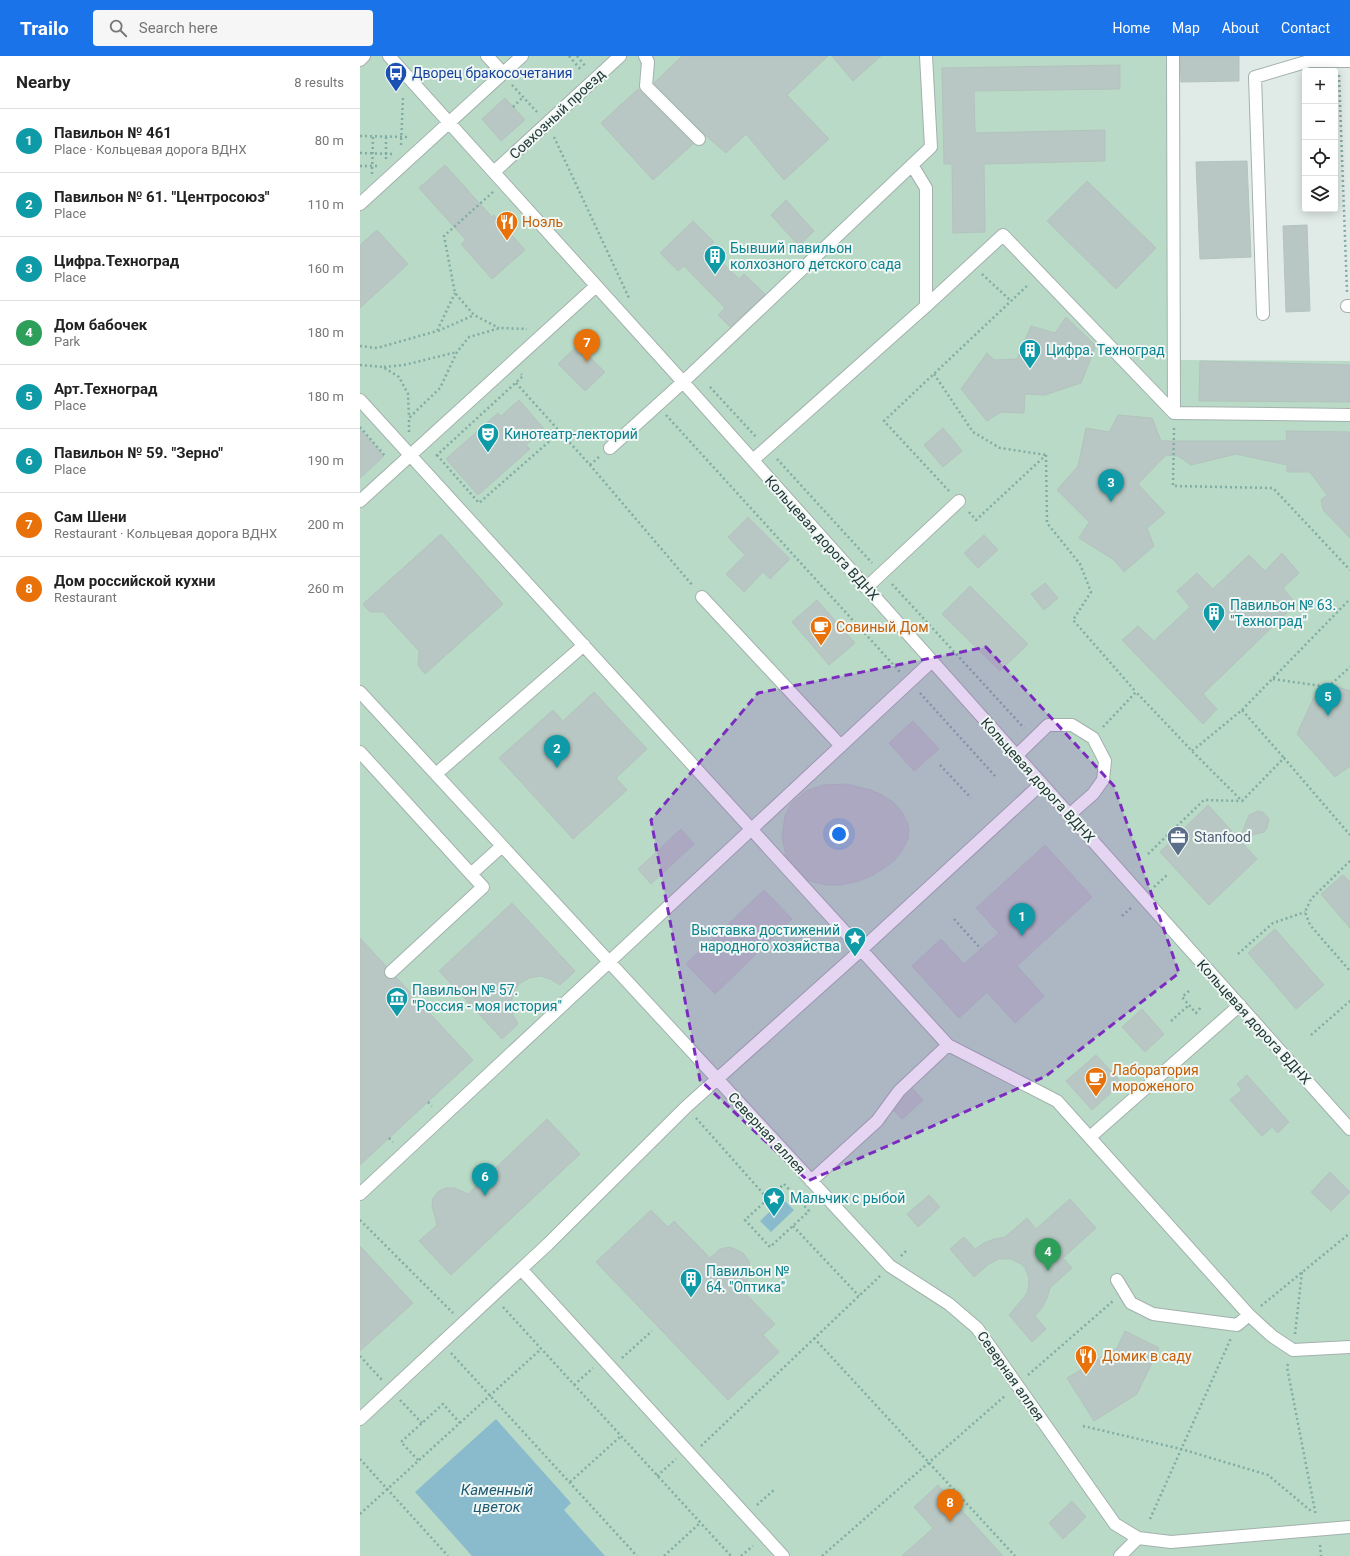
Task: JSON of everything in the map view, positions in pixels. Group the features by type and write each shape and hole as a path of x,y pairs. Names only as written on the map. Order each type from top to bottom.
{"street":[{"path":"360,60 364,56"},
{"name":"Кольцевая дорога ВДНХ","path":"389,56 753,460 1350,1129"},
{"path":"487,56 502,74"},
{"path":"360,204 522,56"},
{"name":"Совхозный проезд","path":"494,172 620,56"},
{"path":"645,56 648,62 646,86 699,139"},
{"path":"610,448 683,382 931,147 926,56"},
{"path":"1173,56 1174,413"},
{"path":"1263,314 1255,77 1309,63 1344,61"},
{"path":"912,165 926,188 926,306"},
{"path":"753,460 926,306 1003,235 1174,413 1350,415"},
{"path":"360,501 596,286"},
{"path":"360,400 948,1045 1057,1101 1249,1315 1272,1336 1293,1350 1350,1348"},
{"path":"866,588 959,501"},
{"path":"702,596 840,746"},
{"path":"436,774 584,645"},
{"path":"360,1194 932,661"},
{"name":"Северная аллея","path":"360,692 890,1266 948,1304 977,1328 1115,1524 1138,1538 1171,1542 1350,1527"},
{"path":"1016,756 1048,725 1072,725 1093,738 1105,761 1103,780 1093,794 1069,815"},
{"path":"360,752 482,887 391,972"},
{"path":"360,1419 521,1269 686,1107 718,1080 861,950 1041,784"},
{"path":"471,874 502,846"},
{"path":"1090,1136 1240,1005"},
{"path":"811,1181 876,1121 898,1091 948,1045"},
{"path":"521,1269 783,1556"},
{"path":"1117,1280 1131,1303 1153,1314 1237,1325 1249,1315"},
{"path":"1120,1556 1138,1538"}],"path":[{"path":"569,56 592,82"},
{"path":"577,56 586,66"},
{"path":"1344,61 1349,306"},
{"path":"502,74 547,123"},
{"path":"401,148 402,97"},
{"path":"513,106 523,97"},
{"path":"360,136 413,137"},
{"path":"372,180 373,136"},
{"path":"386,137 386,160"},
{"path":"360,153 393,154"},
{"path":"360,166 385,167"},
{"path":"493,192 444,236 455,293 474,315 500,328"},
{"path":"972,264 1011,301"},
{"path":"1040,273 884,421 976,520 1046,455"},
{"path":"437,331 455,293"},
{"path":"360,346 377,348 437,331 474,315"},
{"path":"409,418 440,388 457,352 469,337 500,328 547,330"},
{"path":"360,365 383,367 404,366 457,352"},
{"path":"423,469 523,376 511,363"},
{"path":"383,367 399,377 408,394 410,455"},
{"path":"934,374 974,432 1000,448 1046,455"},
{"path":"516,383 702,596"},
{"path":"657,405 995,776"},
{"path":"1174,413 1173,486 1273,488 1350,570"},
{"path":"360,427 386,456"},
{"path":"437,455 479,503 560,432"},
{"path":"1046,455 1047,523 1080,564 1090,592 1073,620 1136,692 1192,752 1242,801"},
{"path":"1192,752 1242,710 1350,599"},
{"path":"1328,687 1350,667"},
{"path":"1272,679 1328,687 1332,691"},
{"path":"1093,738 1136,692"},
{"path":"1242,710 1350,835"},
{"path":"1148,854 1204,800 1242,801 1284,758"},
{"path":"940,765 971,798"},
{"path":"1350,861 1311,899 1305,912 1310,925 1350,971"},
{"path":"1152,889 1167,876"},
{"path":"1122,916 1134,905"},
{"path":"1238,954 1273,923 1305,912"},
{"path":"954,919 981,949"},
{"path":"1189,991 1182,997 1196,1012 1202,1006"},
{"path":"1311,1035 1350,1001"},
{"path":"1170,1021 1189,1005"},
{"path":"686,1107 768,1199"},
{"path":"389,1138 395,1144"},
{"path":"784,1184 809,1211 770,1247 745,1220 768,1199 784,1184"},
{"path":"360,1220 463,1323"},
{"path":"793,1226 859,1296"},
{"path":"1249,1315 1350,1233"},
{"path":"657,1476 688,1452 814,1338 908,1249"},
{"path":"1302,1272 1293,1350 1287,1367 1316,1511 1318,1530"},
{"path":"822,1556 1124,1292"},
{"path":"492,1296 730,1556"},
{"path":"1150,1519 1237,1325"},
{"path":"611,1368 652,1331"},
{"path":"814,1338 1015,1556"},
{"path":"442,1343 637,1556"},
{"path":"360,1514 541,1349"},
{"path":"574,1385 603,1358"},
{"path":"418,1460 401,1442 443,1404 460,1423"},
{"path":"1083,1426 1181,1449 1268,1475 1311,1511"},
{"path":"570,1482 621,1436"},
{"path":"360,1459 448,1556"},
{"path":"746,1516 775,1490"},
{"path":"664,1556 700,1523"}],"highlighted area":[{"path":"986,647 1114,786 1179,973 1046,1076 808,1181 700,1080 651,820 758,693"}],"green space":[{"name":"Выставка достижений народного хозяйства","path":"360,56 1180,56 1179,360 1350,361 1350,1556 360,1556"}],"water":[{"path":"783,1199 794,1210 771,1232 760,1221"},
{"name":"Каменный цветок","path":"496,1419 571,1503 564,1510 605,1556 472,1556 415,1492"}],"building":[{"path":"682,56 828,56 787,95 829,139 784,180 746,134 726,153 704,134 654,83"},
{"path":"832,56 881,56 853,81"},
{"path":"1180,56 1239,56 1239,81 1181,82"},
{"path":"1120,65 1120,89 974,91 975,133 1105,130 1105,161 984,164 985,232 953,233 952,164 944,164 942,68"},
{"path":"638,89 693,144 653,180 601,123"},
{"path":"505,98 525,120 501,141 482,119"},
{"path":"1247,161 1251,257 1200,259 1196,162"},
{"path":"445,165 492,217 494,215 525,250 492,279 461,244 466,240 419,188"},
{"path":"1087,181 1156,248 1116,289 1047,221"},
{"path":"786,200 814,231 799,246 771,215"},
{"name":"Бывший павильон колхозного детского сада","path":"693,221 714,242 708,248 739,279 744,274 765,294 730,327 718,315 725,308 684,266 678,271 660,253"},
{"path":"1307,225 1310,311 1286,312 1283,226"},
{"path":"377,230 408,264 360,308 360,245"},
{"name":"Цифра. Техноград","path":"1066,317 1096,346 1081,383 1045,395 1025,394 1024,413 1001,412 987,421 961,389 987,353 994,360 1017,359 1031,326 1055,333"},
{"path":"578,345 605,372 585,391 558,364"},
{"path":"1200,361 1350,365 1350,402 1199,401"},
{"name":"Кинотеатр-лекторий","path":"519,400 544,429 526,445 530,449 478,495 446,459 498,413 501,416"},
{"path":"1118,415 1152,418 1161,441 1287,441 1286,431 1350,432 1350,538 1323,510 1321,500 1327,495 1310,472 1287,472 1287,465 1236,454 1191,465 1178,456 1166,455 1138,484 1165,513 1147,528 1154,546 1124,572 1114,560 1079,538 1089,522 1057,490 1078,466 1086,428 1109,432"},
{"path":"943,428 962,451 943,467 924,445"},
{"path":"360,429 384,456 360,478"},
{"path":"748,517 790,559 770,579 763,572 744,592 726,574 745,555 728,537"},
{"path":"441,534 503,604 425,674 418,665 419,651 383,612 370,612 363,604"},
{"path":"984,535 998,550 978,568 964,553"},
{"name":"Павильон № 63. \"Техноград\"","path":"1282,553 1299,573 1283,588 1296,604 1203,694 1217,709 1203,724 1122,640 1138,626 1154,641 1190,607 1177,591 1197,573 1213,589 1249,555 1265,571"},
{"path":"1045,583 1058,598 1044,610 1031,594"},
{"path":"970,586 1028,644 1000,671 942,614"},
{"path":"817,600 855,643 829,665 792,622"},
{"path":"1338,687 1350,691 1350,766 1335,777 1297,734 1314,697 1326,696"},
{"path":"594,692 647,749 616,778 627,790 573,839 499,758 553,710 563,721"},
{"path":"913,721 939,749 914,771 889,743"},
{"path":"846,784 871,790 894,803 902,812 907,822 909,829 908,839 895,860 871,876 859,881 841,885 826,885 807,880 786,856 782,836 785,816 791,804 806,791 823,785"},
{"path":"1208,805 1257,859 1209,905 1160,852"},
{"path":"1258,811 1263,812 1269,819 1267,828 1264,832 1240,838 1249,815"},
{"path":"681,829 694,844 651,884 638,869"},
{"path":"1045,845 1092,897 1017,966 1044,996 1015,1023 987,992 959,1018 912,966 941,939 964,964 999,933 976,908"},
{"path":"1343,875 1350,882 1350,928 1321,894"},
{"path":"764,890 792,919 715,994 686,964"},
{"path":"512,903 575,971 560,985 550,979 540,976 529,978 519,984 513,993 511,1004 513,1015 518,1024 502,1039 439,971"},
{"path":"1275,929 1324,985 1296,1009 1248,953"},
{"name":"Павильон № 57. \"Россия - моя история\"","path":"360,938 386,966 384,973 386,977 392,979 396,977 473,1060 360,1165"},
{"path":"1142,1009 1164,1034 1145,1052 1122,1027"},
{"path":"1096,1055 1122,1083 1092,1110 1066,1081"},
{"path":"1247,1075 1289,1122 1278,1133 1272,1127 1262,1136 1230,1100 1242,1090 1237,1084"},
{"path":"913,1089 923,1100 902,1119 894,1111 905,1096"},
{"path":"547,1119 580,1154 451,1275 419,1241 437,1225 432,1206 433,1198 439,1191 446,1188 454,1188 468,1194"},
{"path":"1330,1172 1350,1192 1331,1211 1311,1192"},
{"path":"929,1195 940,1207 918,1227 907,1214"},
{"path":"1070,1199 1096,1228 1063,1258 1072,1268 1050,1288 1042,1308 1035,1316 1046,1329 1032,1342 1009,1315 1028,1291 1029,1279 1025,1268 1021,1264 1011,1259 999,1259 989,1264 974,1277 950,1249 964,1237 975,1249 994,1239 1005,1237 1027,1218 1036,1229"},
{"name":"Павильон № 64. \"Оптика\"","path":"651,1210 668,1227 674,1221 710,1258 720,1249 730,1247 743,1253 749,1261 750,1271 743,1291 775,1324 763,1335 779,1352 728,1400 596,1262"},
{"path":"360,1246 413,1303 360,1351"},
{"path":"1125,1331 1159,1348 1137,1394 1094,1421 1067,1378 1117,1348"},
{"path":"938,1485 1003,1556 902,1556 933,1528 914,1507"},
{"path":"1072,1501 1086,1517 1063,1539 1049,1523"}],"place":[{"name":"Дворец бракосочетания","path":"396,92"},
{"name":"Ноэль","path":"507,242"},
{"name":"Бывший павильон колхозного детского сада","path":"715,276"},
{"name":"Сам Шени","path":"587,362"},
{"name":"Цифра. Техноград","path":"1030,370"},
{"name":"Кинотеатр-лекторий","path":"488,454"},
{"name":"Цифра.Техноград","path":"1111,502"},
{"name":"Павильон № 63. \"Техноград\"","path":"1214,632"},
{"name":"Совиный Дом","path":"821,646"},
{"name":"Арт.Техноград","path":"1328,716"},
{"name":"Павильон № 61. \"Центросоюз\"","path":"557,768"},
{"name":"Stanfood","path":"1178,856"},
{"name":"Павильон № 461","path":"1022,936"},
{"name":"Выставка достижений народного хозяйства","path":"855,958"},
{"name":"Павильон № 57. \"Россия - моя история\"","path":"397,1018"},
{"name":"Лаборатория мороженого","path":"1096,1098"},
{"name":"Павильон № 59. \"Зерно\"","path":"485,1196"},
{"name":"Мальчик с рыбой","path":"774,1218"},
{"name":"Дом бабочек","path":"1048,1271"},
{"name":"Павильон № 64. \"Оптика\"","path":"691,1298"},
{"name":"Домик в саду","path":"1086,1376"},
{"name":"Дом российской кухни","path":"950,1522"}]}
